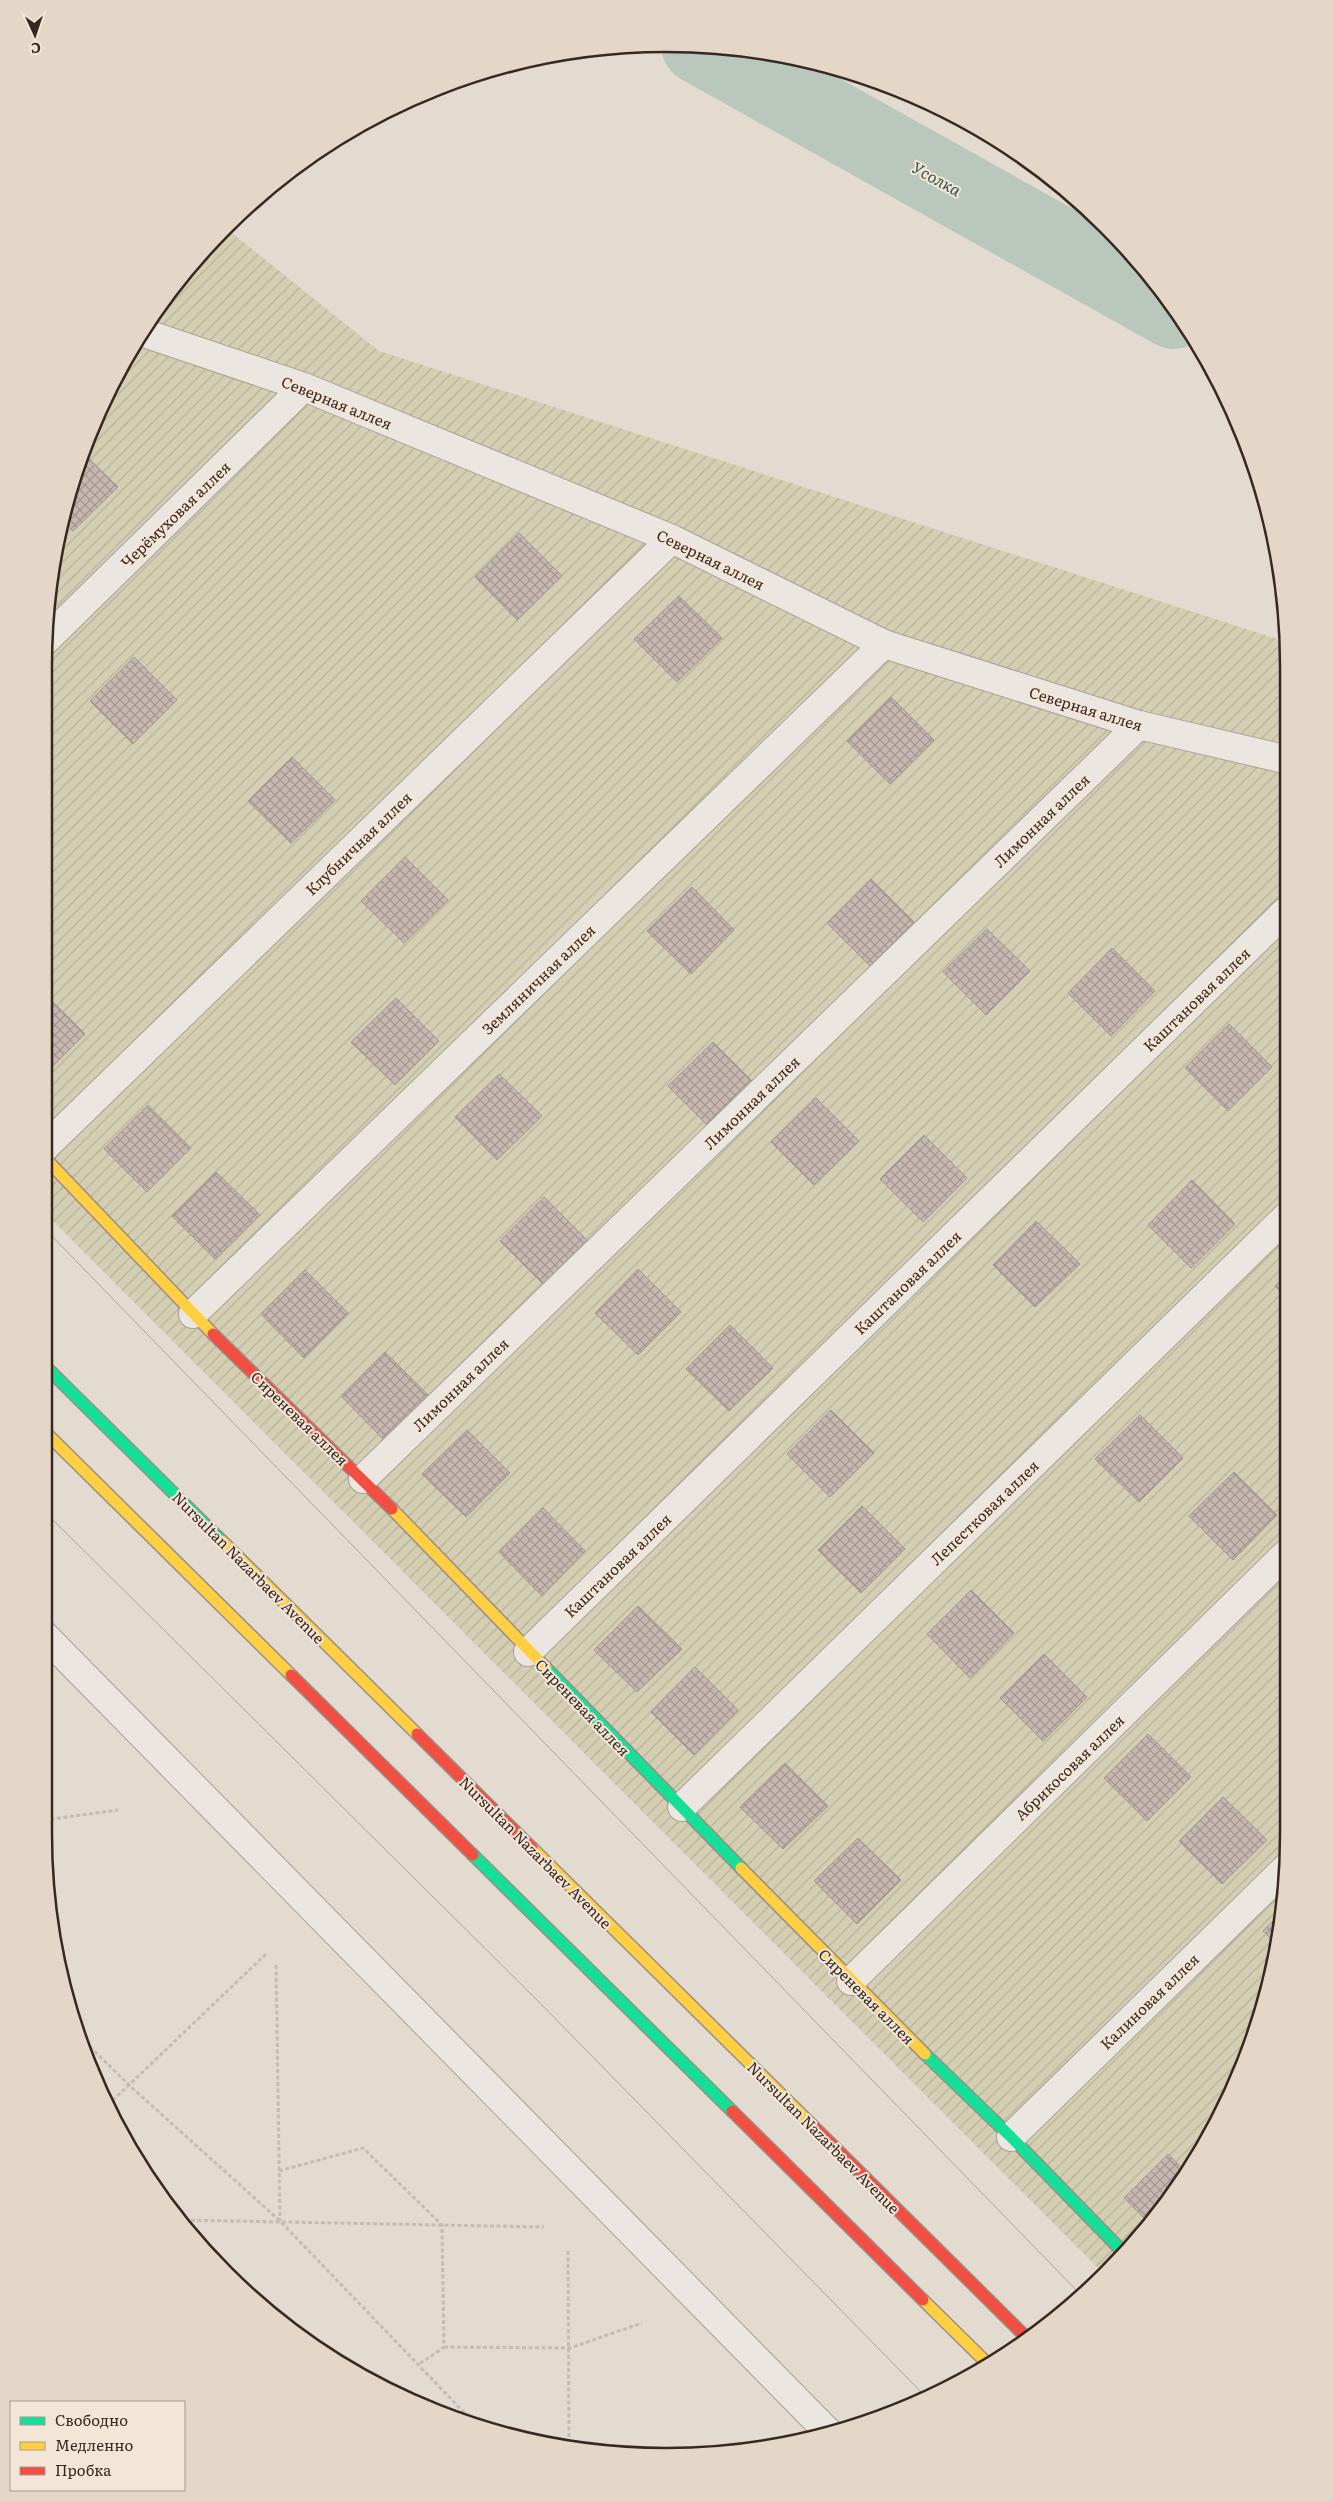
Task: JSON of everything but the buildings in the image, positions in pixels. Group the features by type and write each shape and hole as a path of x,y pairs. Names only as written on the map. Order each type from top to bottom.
{"main road":[{"name":"Сиреневая аллея","path":"52,1165 193,1314 362,1479 528,1652 851,1981 1011,2136 1120,2248"},
{"name":"Nursultan Nazarbaev Avenue","path":"52,1373 1023,2334"},
{"path":"52,1439 984,2360"}],"street":[{"name":"Северная аллея","path":"150,335 304,387 672,539 884,644 1139,725 1280,758"},
{"name":"Черёмуховая аллея","path":"54,632 304,387"},
{"name":"Клубничная аллея","path":"52,1139 672,539"},
{"name":"Земляничная аллея","path":"193,1314 884,644"},
{"name":"Лимонная аллея","path":"362,1479 1139,725"},
{"name":"Каштановая аллея","path":"528,1652 1280,917"},
{"name":"Лепестковая аллея","path":"682,1808 1280,1223"},
{"name":"Абрикосовая аллея","path":"851,1981 1280,1561"},
{"path":"52,1645 824,2428"},
{"name":"Калиновая аллея","path":"1011,2136 1279,1875"}],"path":[{"path":"52,1819 118,1810"},
{"path":"113,2100 266,1954"},
{"path":"276,1965 280,2221"},
{"path":"91,2048 128,2085 280,2221 466,2415"},
{"path":"279,2170 363,2148 442,2225 444,2347"},
{"path":"189,2220 544,2227"},
{"path":"568,2251 569,2440"},
{"path":"418,2365 444,2347 570,2348 642,2323"}],"shaded area":[{"path":"231,233 379,351 1279,640 1280,1834 1279,1875 1275,1915 1260,1993 1234,2069 1217,2106 1177,2176 1154,2208 1100,2270 52,1220 52,666 58,586 64,547 85,469 99,432 135,359 179,293"}],"waterway":[{"name":"Усолка","path":"718,55 1161,303"}],"tram line":[{"path":"52,1236 1077,2291"},
{"path":"52,1519 537,2000 922,2393"}],"traffic: fast":[{"path":"52,1373 222,1541"},
{"path":"546,1668 741,1868"},
{"path":"473,1855 732,2111"},
{"path":"925,2054 1011,2137 1120,2248"}],"traffic: slow":[{"path":"52,1165 213,1334"},
{"path":"52,1439 291,1675"},
{"path":"392,1509 546,1668"},
{"path":"222,1541 417,1734"},
{"path":"532,1848 810,2123"},
{"path":"741,1868 925,2054"},
{"path":"923,2300 984,2360"}],"traffic: jam":[{"path":"213,1334 392,1509"},
{"path":"291,1675 473,1855"},
{"path":"417,1734 532,1848"},
{"path":"732,2111 923,2300"},
{"path":"810,2123 1023,2334"}]}
